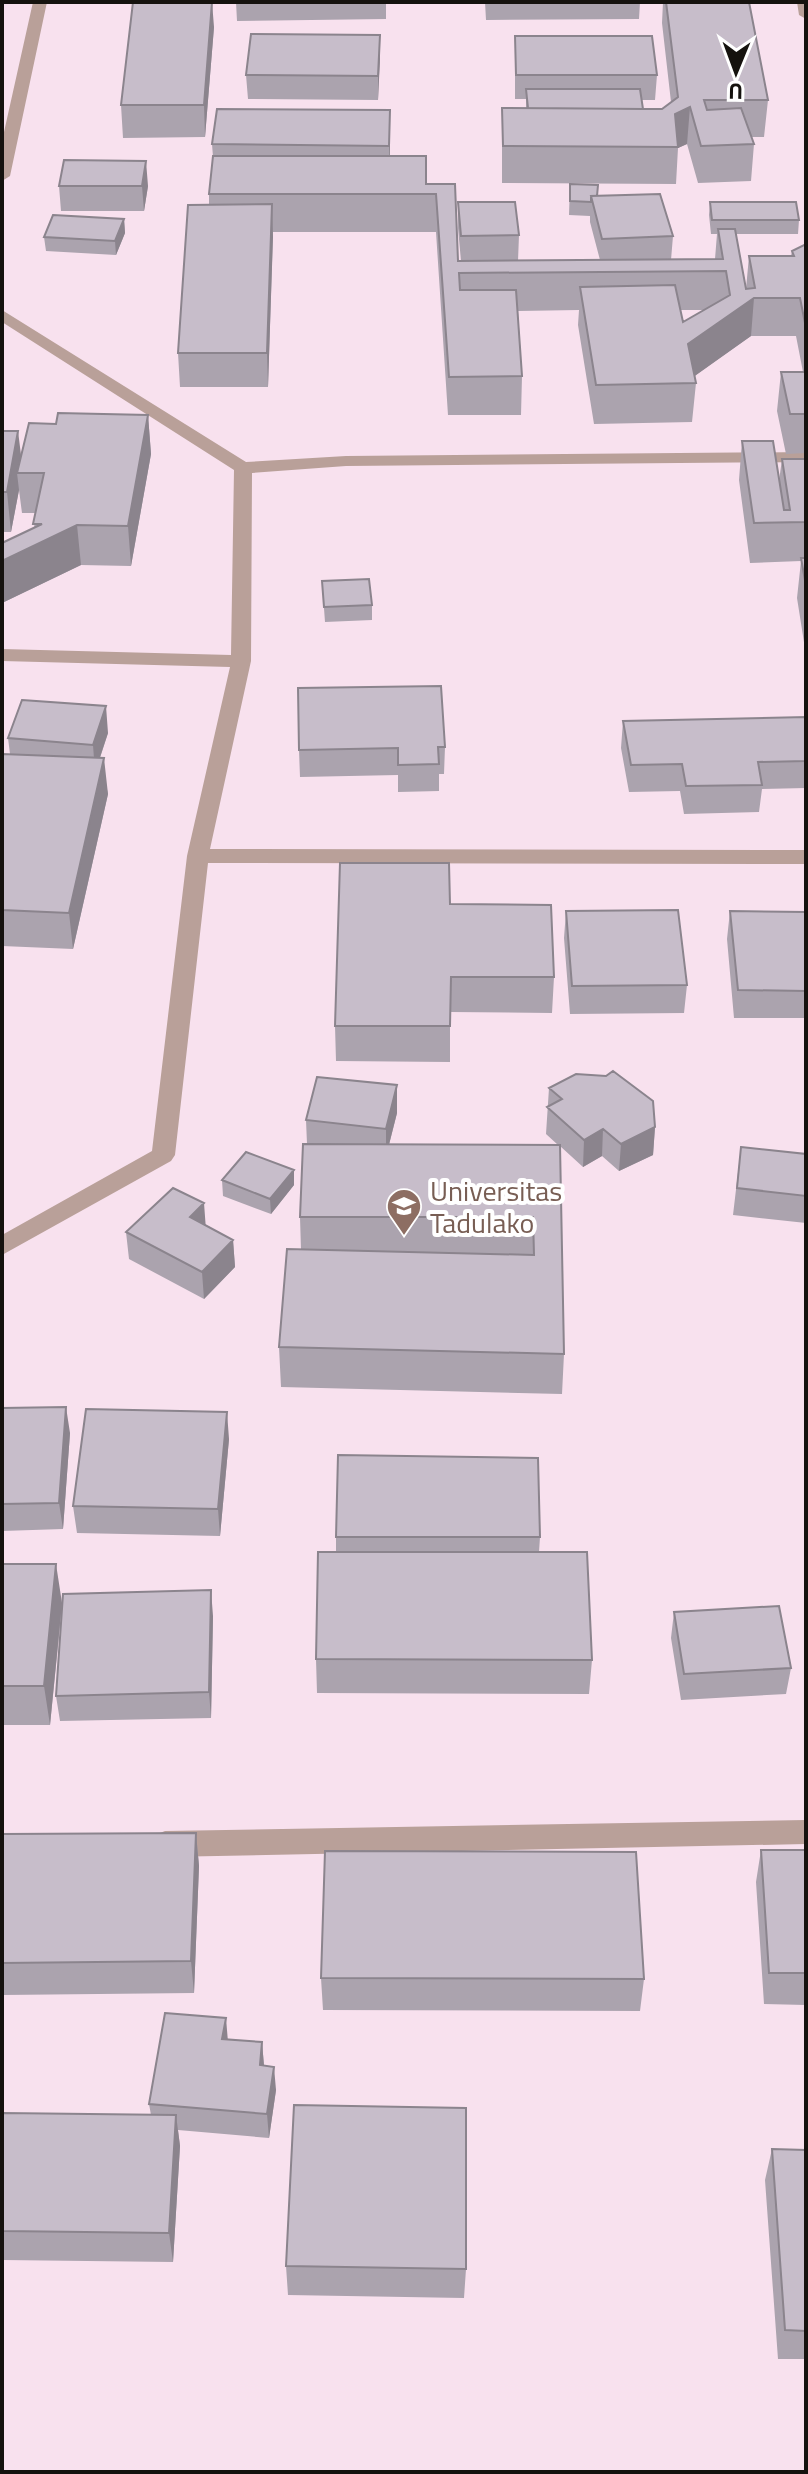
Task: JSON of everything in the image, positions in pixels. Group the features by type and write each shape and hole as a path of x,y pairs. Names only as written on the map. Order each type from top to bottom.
{"lane":[{"path":"2,176 40,2"},
{"path":"804,2 806,15"},
{"path":"2,315 243,468 346,461 806,457"},
{"path":"2,1246 163,1155 198,856 241,661 243,468"},
{"path":"2,655 241,661"},
{"path":"198,856 806,857"},
{"path":"135,1845 806,1832"}],"shaded area":[{"name":"Universitas Tadulako","path":"2,2 806,2 806,2472 2,2472"}],"building":[{"path":"133,2 212,2 204,105 121,105"},
{"path":"666,2 749,2 768,100 704,100 707,110 741,108 754,144 701,146 690,107 675,114 678,147 503,146 502,108 662,109 678,97"},
{"path":"251,34 380,35 378,76 246,75"},
{"path":"515,36 652,36 657,75 516,75"},
{"path":"526,89 640,89 643,109 528,108"},
{"path":"217,109 390,110 389,146 212,144"},
{"path":"213,156 426,156 426,184 455,184 458,261 723,259 718,229 735,229 746,289 755,288 749,256 794,256 792,251 806,244 806,328 800,298 754,298 688,344 696,383 596,385 580,287 675,285 683,322 730,295 726,271 459,273 460,290 516,290 522,376 449,377 436,194 209,194"},
{"path":"64,160 146,161 142,186 59,186"},
{"path":"570,184 598,185 597,196 591,196 591,202 570,201"},
{"path":"660,194 673,236 602,239 591,196"},
{"path":"458,202 515,202 519,235 461,236"},
{"path":"710,202 796,202 799,220 712,220"},
{"path":"272,204 267,353 178,353 188,205"},
{"path":"53,215 124,219 115,241 44,237"},
{"path":"781,372 806,372 806,414 790,414"},
{"path":"58,413 148,415 128,526 77,525 2,561 2,543 42,524 33,524 44,473 17,473 29,423 56,424"},
{"path":"2,431 18,431 7,492 2,492"},
{"path":"742,441 773,441 784,510 790,510 782,459 806,459 806,522 754,523"},
{"path":"801,558 806,558 806,586"},
{"path":"369,579 372,605 324,607 322,581"},
{"path":"441,686 445,747 438,747 439,764 398,765 398,748 299,750 298,688"},
{"path":"22,700 106,706 93,745 8,738"},
{"path":"806,717 806,761 758,762 762,785 686,786 682,764 631,765 623,721"},
{"path":"2,754 104,758 69,913 2,910"},
{"path":"340,863 449,863 450,904 551,905 554,977 451,977 450,1026 335,1026"},
{"path":"678,910 687,985 572,986 566,911"},
{"path":"730,911 806,912 806,991 738,990"},
{"path":"613,1071 653,1101 655,1127 621,1144 603,1129 584,1140 547,1107 562,1099 549,1088 576,1074 606,1076"},
{"path":"317,1077 397,1085 386,1129 306,1120"},
{"path":"303,1144 560,1145 564,1354 279,1347 287,1249 534,1255 533,1217 300,1217"},
{"path":"741,1147 806,1154 806,1196 737,1188"},
{"path":"246,1152 294,1170 270,1199 222,1180"},
{"path":"173,1188 204,1203 190,1217 233,1240 202,1272 126,1232"},
{"path":"66,1407 59,1503 2,1504 2,1408"},
{"path":"86,1409 227,1412 218,1509 73,1506"},
{"path":"338,1455 538,1458 540,1537 336,1537"},
{"path":"318,1552 587,1552 592,1660 316,1659"},
{"path":"2,1564 56,1564 44,1686 2,1686"},
{"path":"211,1590 209,1692 56,1696 63,1594"},
{"path":"779,1606 791,1668 684,1674 674,1612"},
{"path":"196,1833 191,1961 2,1963 2,1834"},
{"path":"761,1850 806,1850 806,1973 769,1973"},
{"path":"325,1851 636,1852 644,1979 321,1978"},
{"path":"165,2013 226,2018 222,2039 262,2042 260,2065 274,2067 267,2114 149,2104"},
{"path":"294,2105 466,2108 466,2269 286,2266"},
{"path":"2,2113 176,2115 169,2233 2,2231"},
{"path":"772,2149 806,2150 806,2331 785,2330"}],"place":[{"name":"Universitas Tadulako","path":"404,1237"}]}
